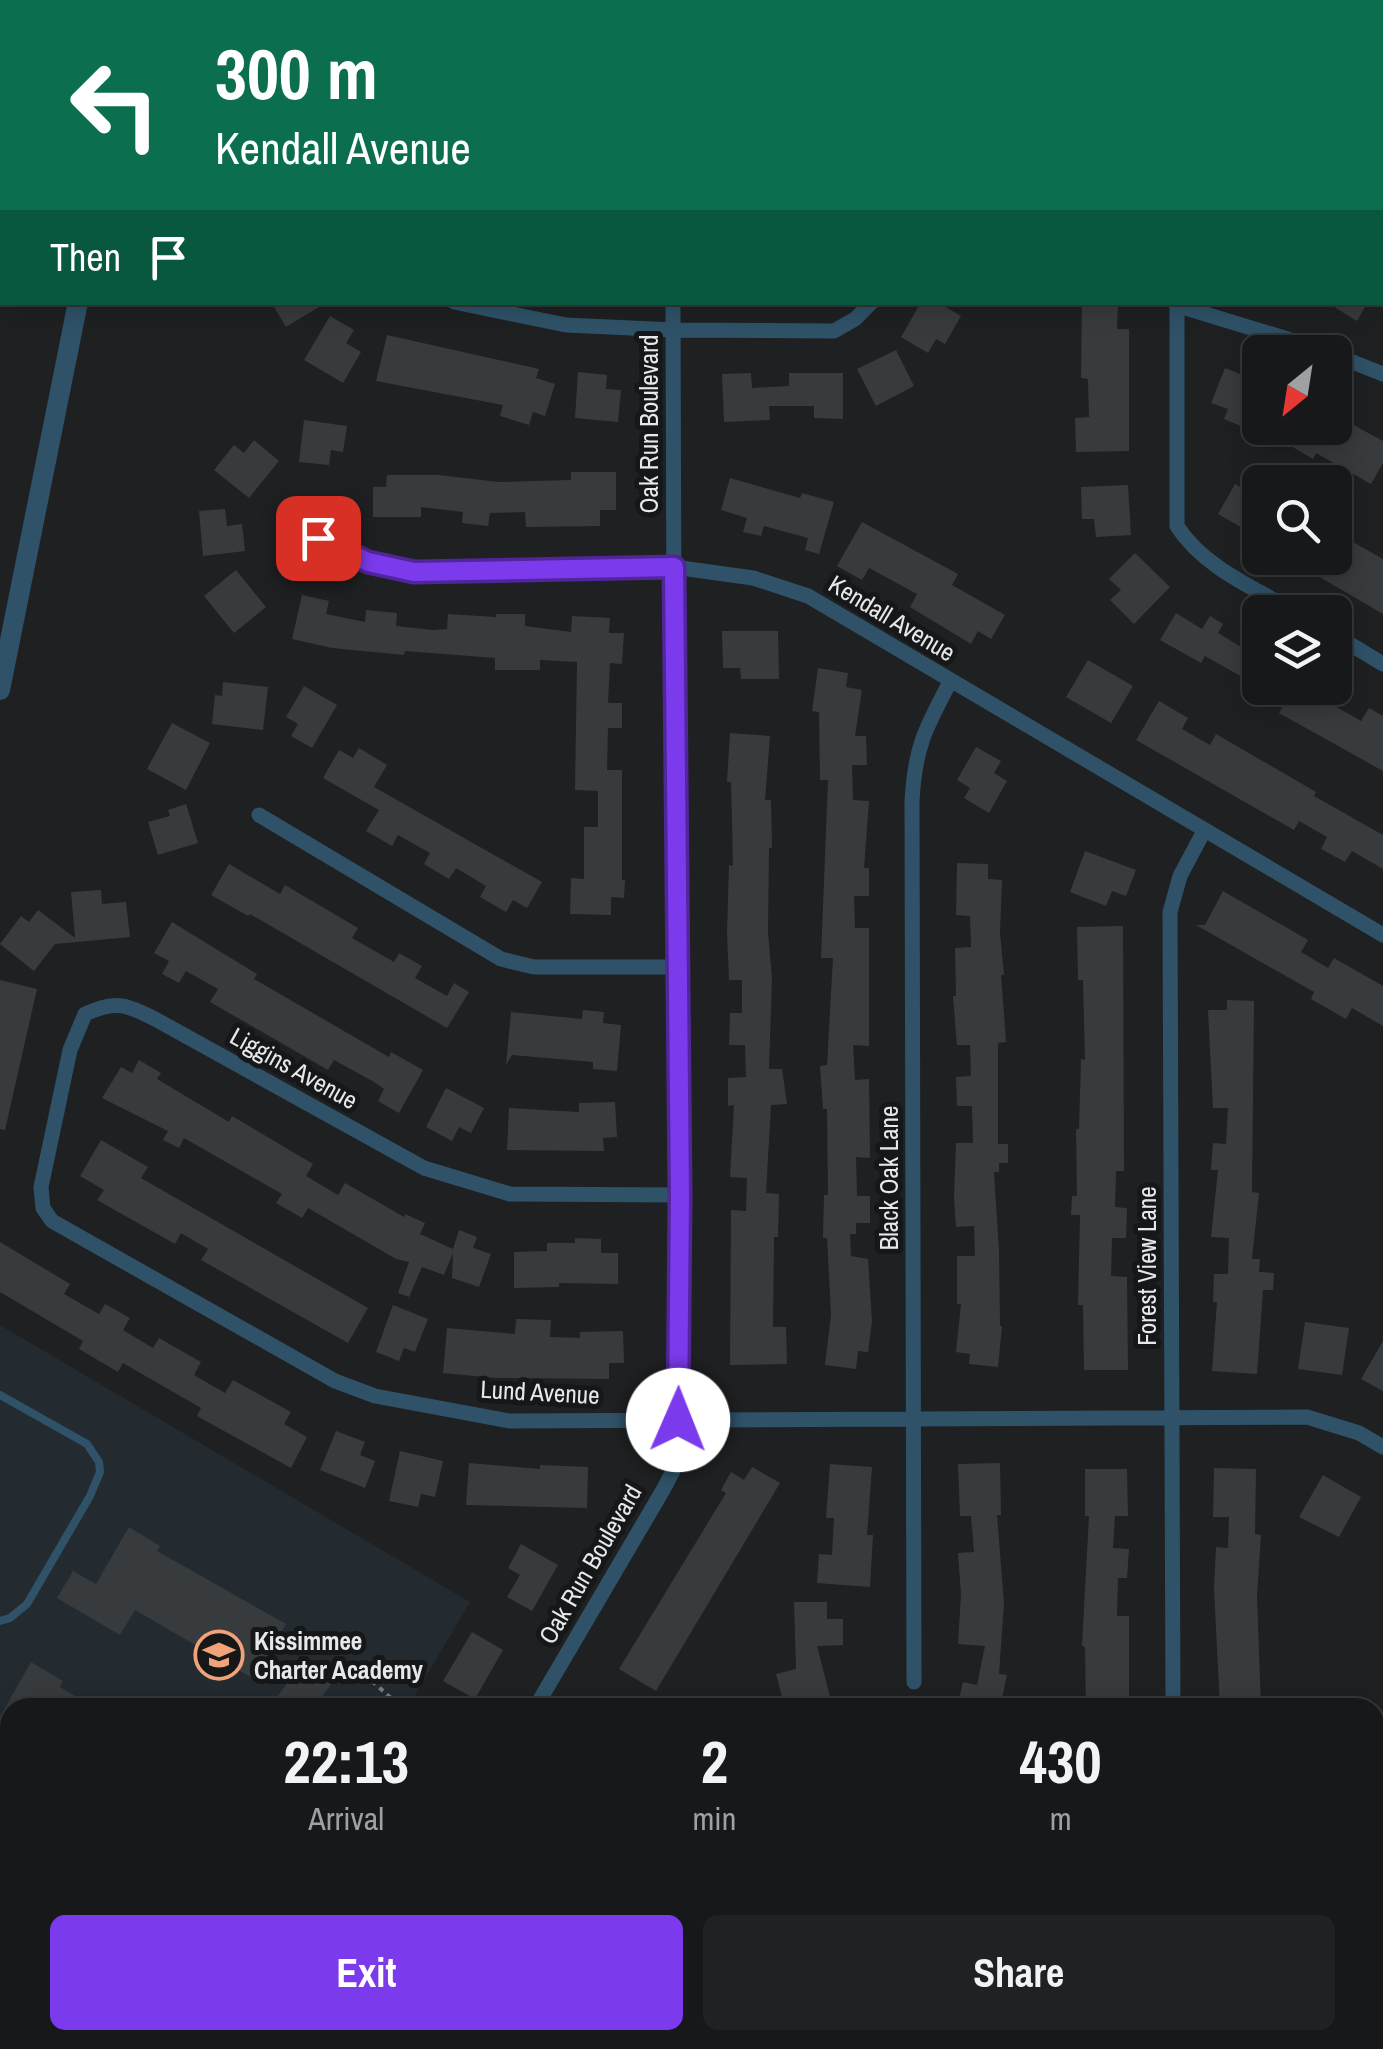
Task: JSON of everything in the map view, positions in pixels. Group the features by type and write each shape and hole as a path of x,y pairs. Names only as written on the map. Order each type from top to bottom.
{"street":[{"path":"0,690 77,305"},
{"path":"469,305 566,325 834,331 855,320 869,305"},
{"name":"Oak Run Boulevard","path":"541,1698 673,1471 678,1420 674,305"},
{"path":"1176,305 1177,526 1190,547 1206,560 1267,595"},
{"path":"1179,305 1273,335"},
{"path":"1352,362 1383,374"},
{"name":"Kendall Avenue","path":"318,538 368,562 414,572 674,567 754,578 808,596 1383,935"},
{"path":"0,630 25,567"},
{"path":"1352,645 1383,664"},
{"name":"Black Oak Lane","path":"914,1682 912,801 914,760 950,682"},
{"path":"259,815 501,958 534,968 675,967"},
{"name":"Forest View Lane","path":"1173,1698 1170,912 1180,876 1204,831"},
{"name":"Liggins Avenue","path":"43,1208 41,1187 70,1050 84,1014 110,1003 130,1006 155,1019 424,1168 510,1194 680,1196"},
{"name":"Lund Avenue","path":"43,1208 52,1222 335,1381 375,1396 510,1421 1306,1417 1359,1434 1383,1447"}],"lane":[{"path":"0,1395 87,1444 100,1462 90,1496 26,1604 0,1621"}],"path":[{"path":"372,1681 391,1698"}],"shaded area":[{"name":"Kissimmee Charter Academy","path":"0,1325 470,1602 413,1698 0,1698"}],"building":[{"path":"273,305 322,305 286,327"},
{"path":"919,305 942,305 961,316 945,344 936,339 928,353 901,337"},
{"path":"1082,305 1118,305 1117,329 1129,329 1129,451 1076,452 1075,418 1089,417 1088,379 1081,378"},
{"path":"1331,305 1366,305 1357,321"},
{"path":"330,316 354,330 346,343 361,352 343,383 304,360"},
{"path":"387,335 539,369 536,378 555,384 545,416 533,412 529,425 500,416 503,405 376,381"},
{"path":"896,350 914,386 876,406 857,369"},
{"path":"1225,368 1242,375 1242,427 1224,419 1228,409 1211,403"},
{"path":"578,372 607,375 606,389 621,390 618,422 575,418"},
{"path":"751,373 752,388 789,386 789,373 843,373 843,419 814,418 814,406 769,406 770,420 724,422 722,374"},
{"path":"304,420 347,426 343,452 331,450 329,465 299,462"},
{"path":"1352,424 1383,441 1383,463 1371,484 1352,473 1352,465 1337,465 1316,453 1313,459 1289,445 1352,445"},
{"path":"254,440 279,461 249,498 214,470 234,445 244,453"},
{"path":"571,472 616,472 616,510 600,510 600,526 526,527 525,512 490,513 488,526 462,523 463,512 421,507 421,517 373,517 373,487 386,487 387,475 439,475 498,482 571,480"},
{"path":"730,478 800,498 802,493 834,502 819,554 805,550 808,538 764,526 761,536 743,532 747,518 721,510"},
{"path":"1235,484 1242,488 1242,528 1218,514"},
{"path":"1128,485 1131,535 1096,537 1094,519 1082,519 1081,487"},
{"path":"225,509 227,526 242,524 245,551 203,556 199,511"},
{"path":"862,522 958,574 952,585 1005,615 991,639 978,631 971,644 910,607 917,594 869,568 862,580 837,566"},
{"path":"1352,542 1383,559 1383,614 1316,575 1352,575"},
{"path":"1135,553 1170,587 1134,624 1110,600 1121,590 1109,579"},
{"path":"236,570 266,607 234,633 204,596"},
{"path":"302,595 329,601 326,614 365,622 366,610 397,613 396,626 433,630 447,629 448,614 525,614 525,626 571,632 572,616 610,618 609,633 624,633 622,664 610,663 608,703 622,703 622,728 608,728 607,770 622,770 625,880 624,898 611,897 611,915 570,914 571,878 584,879 584,827 598,827 598,791 575,790 577,662 540,660 540,670 495,670 495,658 405,651 404,655 332,648 292,639"},
{"path":"1176,613 1202,629 1210,616 1223,624 1218,633 1242,647 1242,677 1205,656 1201,663 1160,640"},
{"path":"722,631 778,631 779,679 741,679 740,668 723,668"},
{"path":"1088,660 1133,686 1111,723 1066,697"},
{"path":"818,668 848,673 846,687 862,690 855,736 866,736 867,765 852,765 853,800 869,801 864,868 869,868 869,896 854,896 855,928 869,928 869,1046 853,1045 855,1080 869,1079 870,1158 856,1157 857,1196 870,1196 870,1223 856,1223 856,1234 850,1234 851,1256 868,1259 872,1321 868,1352 858,1351 856,1369 825,1365 831,1315 827,1238 823,1238 824,1195 828,1195 827,1109 823,1109 820,1066 827,1065 833,958 821,958 828,780 820,780 819,712 812,711"},
{"path":"223,682 268,687 263,730 212,724 215,695 222,696"},
{"path":"304,686 337,705 312,748 291,736 298,724 286,717"},
{"path":"1159,701 1188,718 1182,729 1210,745 1216,734 1383,835 1383,869 1352,851 1345,862 1321,849 1327,837 1299,821 1294,830 1136,740"},
{"path":"1284,705 1333,705 1361,721 1369,708 1383,716 1383,771 1279,713"},
{"path":"172,723 210,743 186,790 147,769"},
{"path":"730,733 770,736 765,800 771,800 772,848 769,1069 782,1069 787,1104 771,1105 766,1193 779,1194 778,1237 774,1237 773,1327 786,1327 787,1364 730,1365 731,1210 746,1211 747,1178 730,1177 734,1105 728,1106 728,1078 746,1077 745,1045 729,1045 730,1013 742,1013 742,980 729,980 729,865 733,866 731,782 727,782"},
{"path":"976,747 1001,761 994,773 1007,781 989,813 964,798 970,788 957,780"},
{"path":"359,748 387,765 374,787 542,882 527,908 513,900 506,912 480,897 486,886 456,868 449,879 424,864 430,853 398,835 392,846 366,831 379,810 323,778 339,750 353,758"},
{"path":"186,804 198,843 158,855 148,822 170,816 168,810"},
{"path":"1085,851 1136,870 1126,896 1112,891 1106,906 1070,892"},
{"path":"957,863 988,864 988,879 1002,880 1001,975 1006,1042 998,1043 998,1144 1008,1144 1008,1163 999,1163 999,1172 994,1172 1002,1326 998,1367 969,1364 970,1354 956,1352 961,1304 957,1304 957,1256 975,1256 974,1226 956,1227 954,1197 956,1143 973,1143 972,1106 957,1106 956,1077 971,1076 970,1045 957,1045 955,948 971,947 970,916 956,915"},
{"path":"229,864 280,894 285,885 358,928 352,938 394,962 399,953 422,966 415,978 447,996 454,983 469,992 447,1028 211,895"},
{"path":"101,890 102,904 126,902 130,937 55,944 34,971 0,944 21,916 29,922 38,910 75,938 71,892"},
{"path":"1223,891 1308,940 1301,952 1328,968 1334,958 1383,986 1383,1026 1352,1008 1346,1019 1311,999 1314,992 1196,925 1205,925"},
{"path":"172,922 257,974 254,979 389,1057 391,1052 423,1070 399,1113 378,1101 384,1089 374,1082 334,1060 328,1070 210,1002 218,989 186,971 179,983 162,974 169,961 154,953"},
{"path":"1123,926 1124,1171 1116,1171 1115,1207 1127,1208 1126,1238 1112,1238 1111,1276 1127,1277 1128,1370 1084,1370 1083,1305 1078,1305 1080,1215 1071,1215 1072,1196 1077,1196 1076,1129 1081,1059 1085,1060 1077,927"},
{"path":"0,980 37,989 5,1130 0,1129"},
{"path":"1227,1000 1254,1001 1252,1192 1259,1193 1252,1259 1260,1259 1259,1272 1274,1273 1273,1290 1263,1290 1257,1374 1212,1371 1217,1302 1213,1302 1214,1274 1228,1274 1229,1238 1211,1237 1218,1170 1211,1170 1213,1143 1226,1144 1228,1108 1213,1108 1208,1010 1227,1010"},
{"path":"583,1010 604,1012 603,1023 621,1025 617,1071 593,1069 593,1062 512,1055 506,1065 511,1012 582,1019"},
{"path":"139,1060 161,1073 157,1079 229,1122 232,1116 313,1164 306,1176 338,1195 345,1183 404,1217 405,1214 425,1223 420,1234 453,1249 459,1230 477,1237 473,1248 491,1254 479,1287 452,1278 453,1253 444,1275 422,1267 409,1297 398,1293 409,1262 396,1259 308,1208 302,1218 276,1203 282,1194 184,1138 179,1148 163,1140 168,1131 102,1098 121,1067 132,1073"},
{"path":"446,1088 484,1108 471,1133 459,1127 452,1141 426,1127"},
{"path":"615,1102 617,1137 603,1138 604,1151 507,1150 509,1108 579,1112 579,1103"},
{"path":"101,1140 148,1167 141,1178 368,1308 348,1343 201,1260 208,1249 181,1233 175,1244 97,1200 104,1190 80,1176"},
{"path":"575,1238 601,1239 601,1253 618,1253 618,1284 559,1283 559,1287 514,1288 514,1252 547,1251 547,1243 575,1243"},
{"path":"0,1242 70,1284 64,1294 99,1314 105,1304 130,1318 123,1330 153,1348 159,1338 201,1362 194,1375 225,1393 233,1380 291,1412 284,1424 307,1437 291,1468 197,1416 201,1408 123,1363 118,1372 79,1349 83,1341 0,1292"},
{"path":"393,1305 428,1319 415,1352 404,1348 399,1361 376,1352"},
{"path":"516,1319 551,1320 550,1337 580,1338 580,1332 623,1331 624,1363 609,1363 609,1379 496,1378 443,1373 447,1328 515,1334"},
{"path":"1305,1322 1349,1328 1342,1375 1298,1369"},
{"path":"1383,1341 1383,1391 1361,1379"},
{"path":"336,1431 365,1442 360,1455 375,1461 365,1488 320,1470"},
{"path":"400,1451 443,1461 435,1497 421,1494 418,1507 389,1501"},
{"path":"469,1463 540,1469 540,1465 588,1467 587,1508 466,1505"},
{"path":"1000,1463 1001,1515 997,1515 1004,1603 999,1674 1007,1675 1002,1698 959,1698 963,1682 977,1685 985,1646 958,1644 958,1553 974,1552 971,1516 960,1516 958,1464"},
{"path":"830,1464 872,1467 867,1535 873,1535 870,1587 817,1583 819,1554 832,1555 834,1518 826,1518"},
{"path":"752,1467 780,1483 656,1691 619,1669 726,1493 721,1490 731,1472 744,1480"},
{"path":"1214,1468 1256,1469 1255,1534 1261,1535 1257,1596 1261,1698 1219,1698 1216,1547 1228,1548 1229,1517 1213,1517"},
{"path":"1085,1469 1127,1469 1128,1516 1115,1516 1113,1548 1129,1549 1127,1578 1118,1578 1117,1616 1129,1616 1129,1698 1086,1698 1082,1646 1089,1516 1085,1516"},
{"path":"1323,1475 1361,1497 1339,1537 1299,1517"},
{"path":"129,1527 160,1546 157,1551 286,1624 254,1679 135,1610 120,1635 57,1598 73,1571 96,1584"},
{"path":"521,1544 558,1565 532,1611 507,1597 520,1575 508,1568"},
{"path":"794,1602 827,1602 827,1619 843,1619 843,1645 817,1646 830,1698 782,1698 776,1674 796,1669"},
{"path":"472,1632 503,1650 476,1698 443,1681"},
{"path":"305,1659 334,1680 321,1698 276,1698"},
{"path":"31,1662 63,1681 60,1687 78,1698 11,1698"}],"place":[{"name":"Kissimmee Charter Academy","path":"219,1655"}],"route":[{"path":"318,538 368,562 414,572 674,567 680,1196 678,1420"}]}
